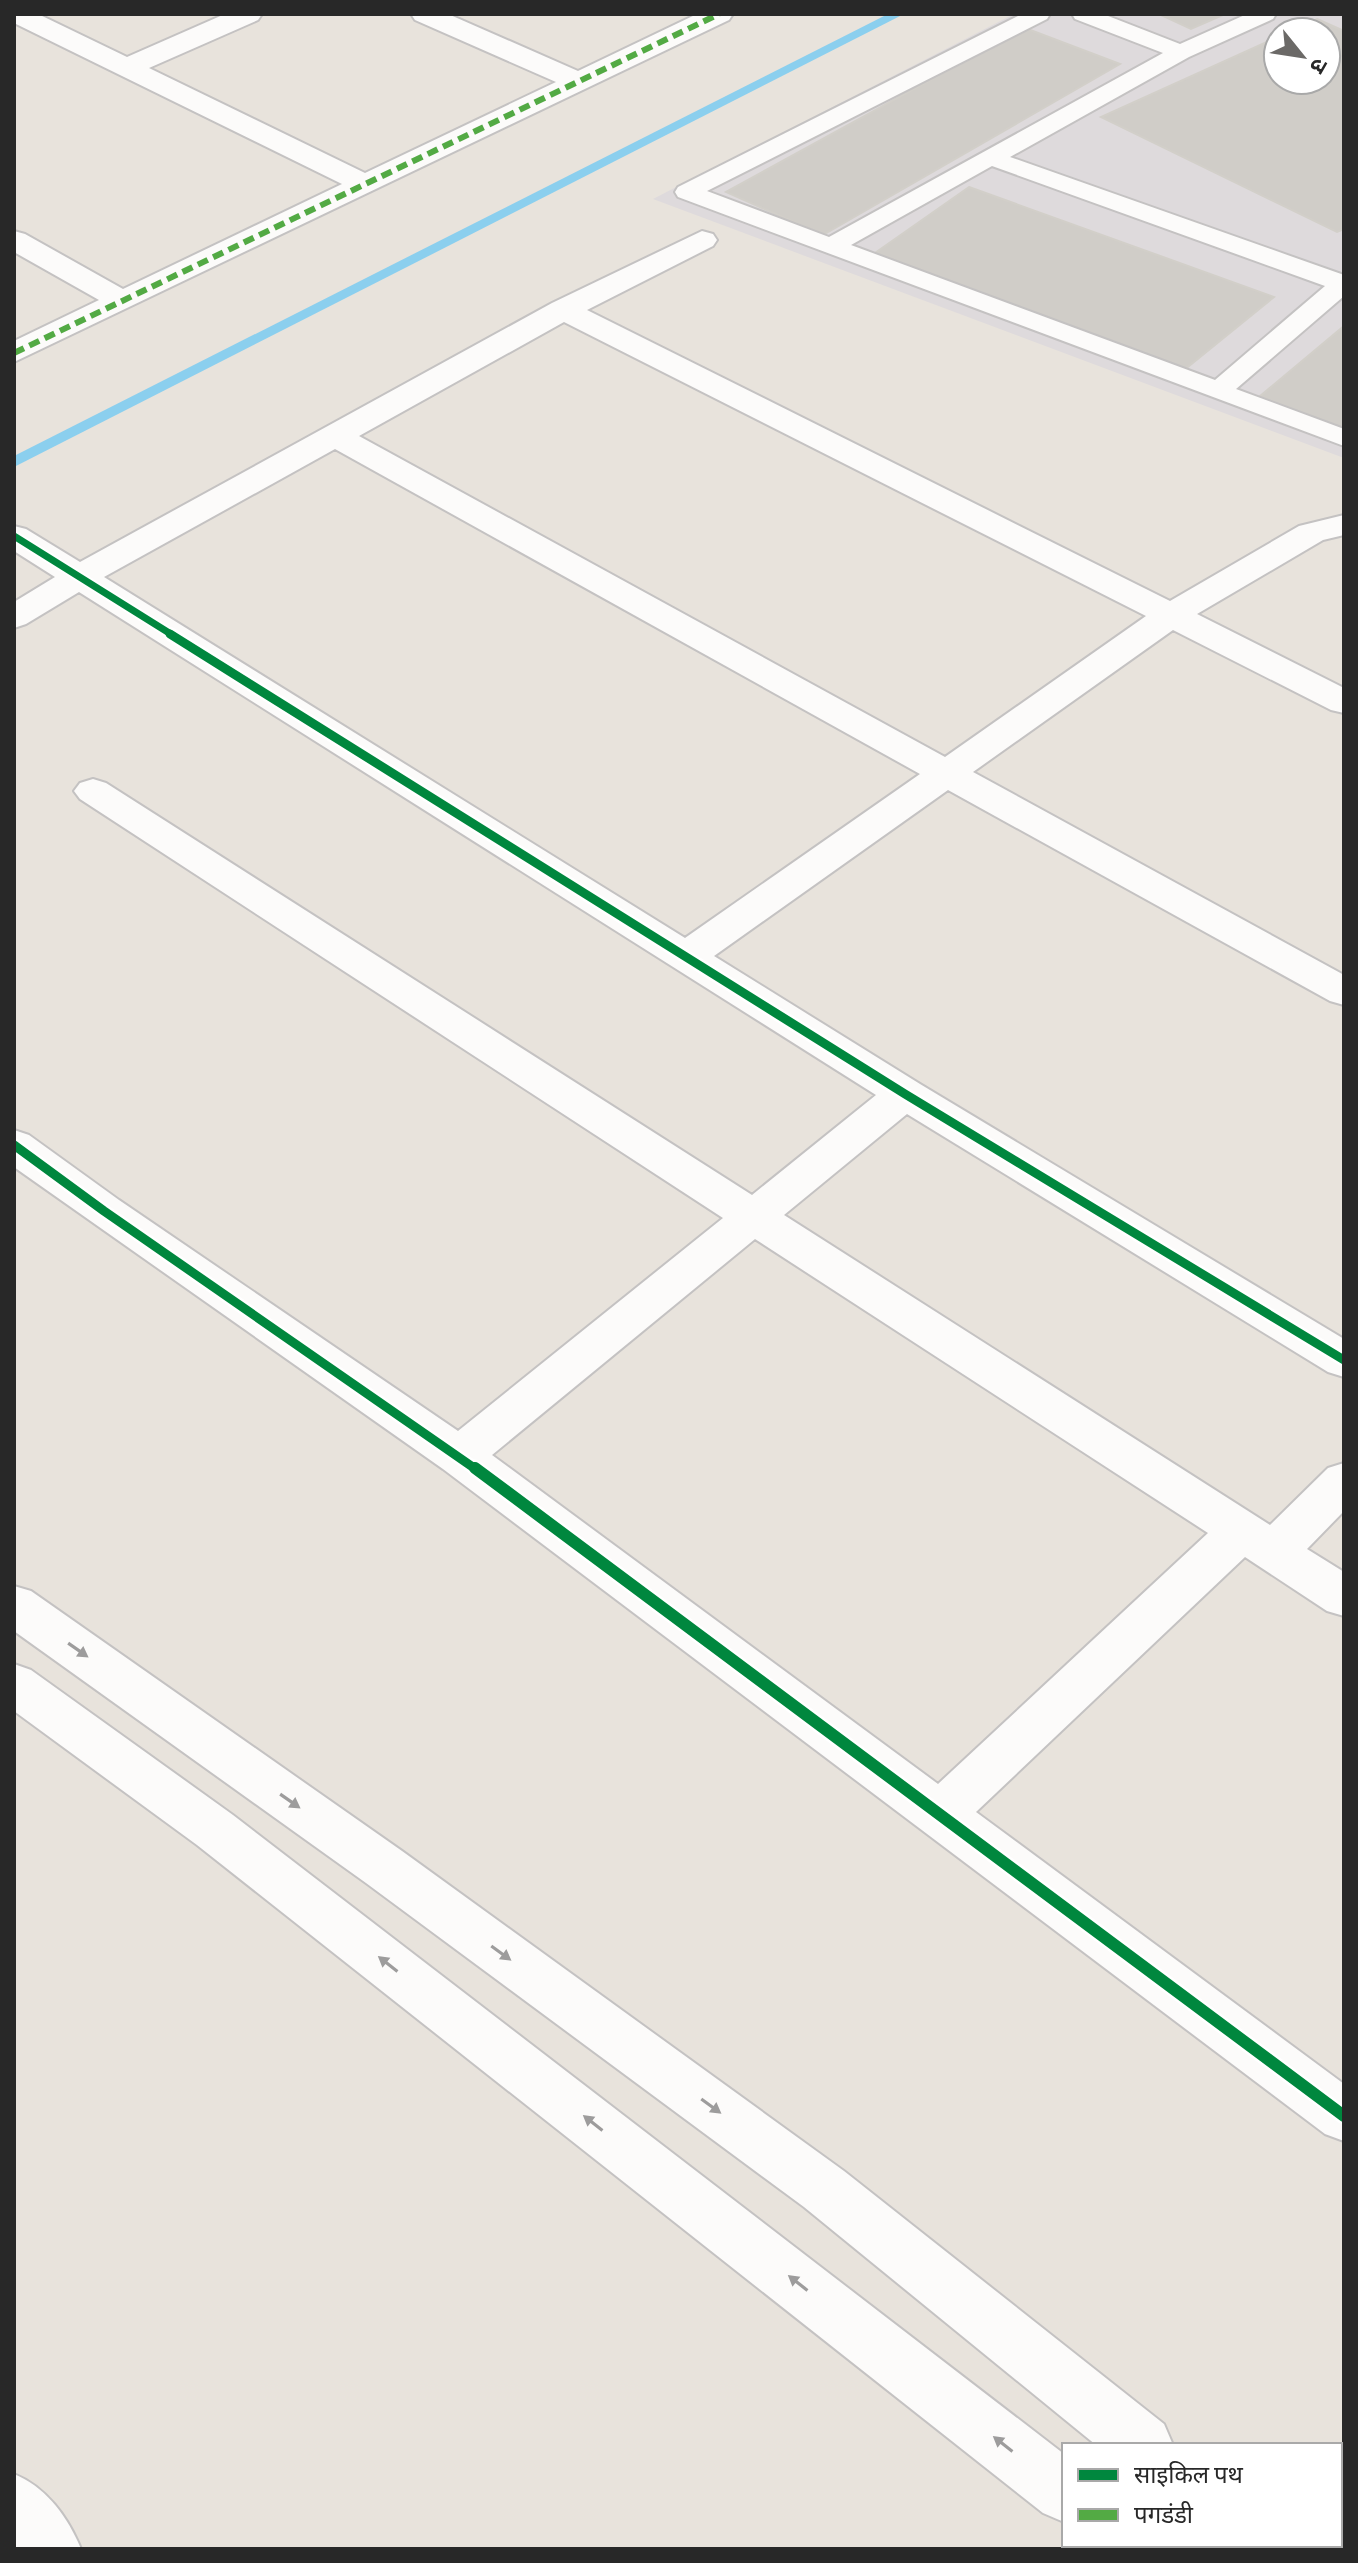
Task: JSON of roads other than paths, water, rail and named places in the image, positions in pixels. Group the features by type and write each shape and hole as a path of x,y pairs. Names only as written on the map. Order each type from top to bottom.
{"street":[{"path":"17,14 365,184"},
{"path":"126,68 248,14"},
{"path":"425,14 578,81"},
{"path":"14,353 719,14"},
{"path":"14,240 123,301"},
{"path":"14,617 79,577 563,310 702,240"},
{"path":"563,310 1344,702"},
{"path":"335,436 1344,992"},
{"path":"686,957 1171,615 1311,533 1344,525"},
{"path":"14,536 905,1094 1344,1360"},
{"path":"93,791 1344,1597"},
{"path":"459,1456 905,1094"},
{"path":"14,1145 104,1211 459,1456 1344,2116"},
{"path":"940,1814 1258,1542 1344,1481"},
{"path":"14,1605 384,1867 824,2189 1141,2443"},
{"path":"14,1684 215,1830 1062,2490"},
{"path":"14,2504 51,2549"}],"lane":[{"path":"1039,14 687,192 1344,438"},
{"path":"1083,14 1181,52"},
{"path":"831,246 1181,52 1265,14"},
{"path":"988,157 1344,284"},
{"path":"1218,391 1344,284"}],"waterway":[{"path":"14,462 898,14"}]}
